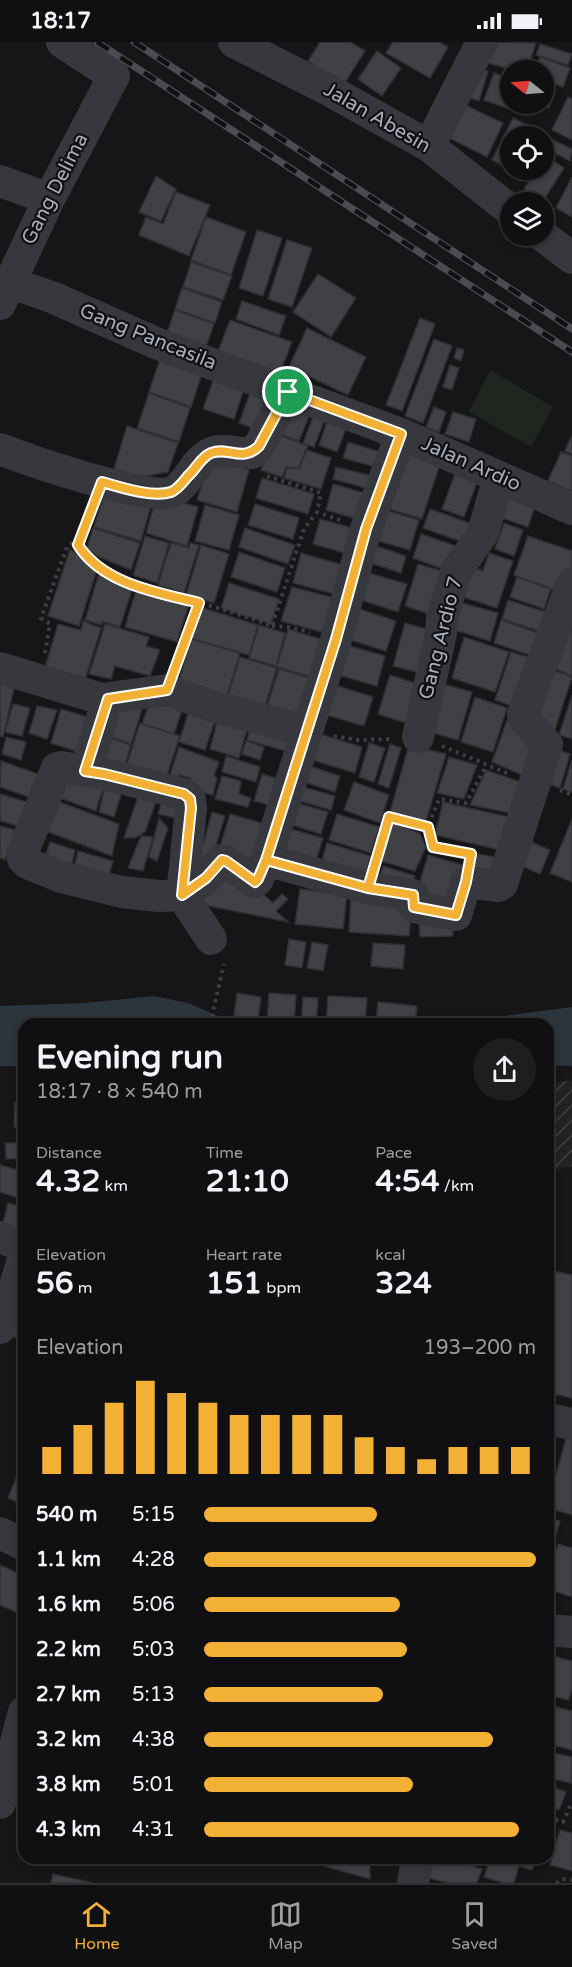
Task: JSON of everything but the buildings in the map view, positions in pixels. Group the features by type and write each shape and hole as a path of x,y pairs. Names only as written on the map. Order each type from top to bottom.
{"street":[{"name":"Gang Delima","path":"4,293 49,199 114,76 62,42"},
{"name":"Jalan Abesin","path":"234,42 327,89 429,146 500,202"},
{"path":"429,146 482,42"},
{"path":"0,181 49,199"},
{"path":"554,244 572,258"},
{"name":"Gang Pancasila","path":"4,293 54,298 158,344 288,392"},
{"path":"0,449 26,460 102,482 155,493 172,492 189,476 201,460 211,453 222,451 252,453 259,446 288,392"},
{"name":"Jalan Ardio","path":"288,392 401,434 572,509"},
{"path":"211,939 182,895 191,808 190,799 184,794 104,774 61,767 54,771 22,854 27,863 61,877 122,892 153,896 182,895 206,878 222,860 255,882 258,879 336,639 366,529 401,434"},
{"name":"Gang Ardio 7","path":"417,737 441,633 442,617 456,572 483,533 499,477"},
{"path":"266,860 368,888 413,895 414,907 454,915 457,914 466,882 501,886 536,780 560,749 523,716 572,584"},
{"path":"0,668 102,699 167,690 212,706 306,731"},
{"path":"85,771 108,699"},
{"path":"0,1237 18,1244"},
{"path":"0,1328 18,1276"},
{"path":"554,1420 572,1424"},
{"path":"0,1533 18,1542"},
{"path":"554,1630 572,1632"},
{"path":"0,1803 18,1735"},
{"path":"413,1883 416,1864"}],"path":[{"path":"252,453 255,472 321,493 317,512 304,529 272,626"},
{"path":"102,482 78,545 86,558 103,571 131,584 272,626 288,627 336,639"},
{"path":"317,512 366,529"},
{"path":"40,680 50,624 41,618 68,547 80,538"},
{"path":"167,690 199,603"},
{"path":"466,882 471,854 433,847 428,827 439,799 466,804 486,766"},
{"path":"368,888 389,817 428,827"},
{"path":"211,939 223,951 225,959 212,1018"},
{"path":"554,1820 563,1822 572,1802"},
{"path":"556,1883 566,1879 572,1880"}],"shaded area":[{"path":"490,370 553,407 531,447 469,412"},
{"path":"154,996 188,1003 223,1018 18,1018 18,1066 0,1066 0,1006 85,1003"},
{"path":"572,1007 572,1066 554,1065 554,1018 490,1018"},
{"path":"572,1080 572,1166 554,1170 554,1083"}],"railway":[{"path":"97,42 572,352"},
{"path":"134,42 572,329"}],"route":[{"path":"288,392 259,446 252,453 222,451 211,453 201,460 189,476 172,492 155,493 133,490 102,482 78,545 86,558 103,571 131,584 199,603 167,690 108,699 85,771 184,794 190,799 182,895 206,878 222,860 255,882 266,860 368,888 413,895 414,907 456,915 466,882 471,854 433,847 428,827 389,817 368,888 317,874 266,860 336,639 366,529 401,434 288,392"}]}
